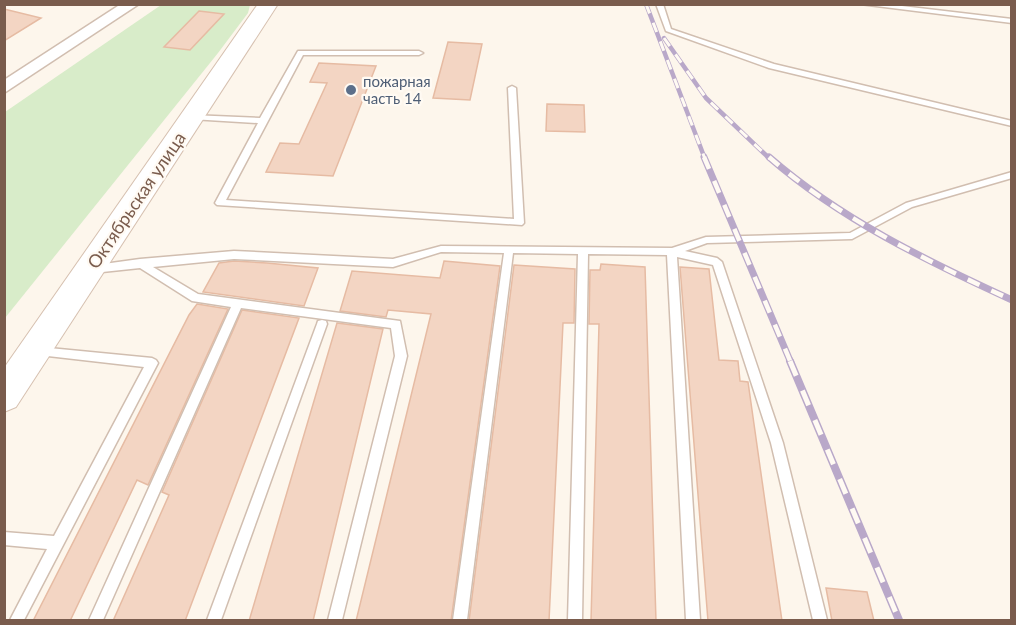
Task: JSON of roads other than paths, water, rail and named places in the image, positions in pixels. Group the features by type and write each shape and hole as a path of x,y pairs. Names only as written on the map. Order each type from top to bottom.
{"main road":[{"name":"Октябрьская улица","path":"4,397 268,4"}],"street":[{"path":"4,88 132,4"}],"lane":[{"path":"659,4 668,30 772,66 1011,124"},
{"path":"862,4 1011,21"},
{"path":"419,53 301,53 220,203 519,223 512,88"},
{"path":"191,117 263,122"},
{"path":"672,252 706,240 852,236 909,205 1011,175"},
{"path":"90,269 234,255 393,263 441,249 672,252 717,262 777,443 820,621"},
{"path":"460,621 509,250"},
{"path":"575,621 583,251"},
{"path":"672,252 693,621"},
{"path":"140,263 196,298 396,324 401,356 335,621"},
{"path":"96,621 238,303"},
{"path":"214,621 322,324"},
{"path":"17,621 152,363 35,351"},
{"path":"4,538 58,543"}],"railway":[{"path":"646,4 705,159"},
{"path":"664,38 706,98 770,159"},
{"path":"704,157 791,363"},
{"path":"769,157 825,200 885,237 1012,300"},
{"path":"790,361 899,620"}],"place":[{"name":"пожарная часть 14","path":"351,90"}]}
